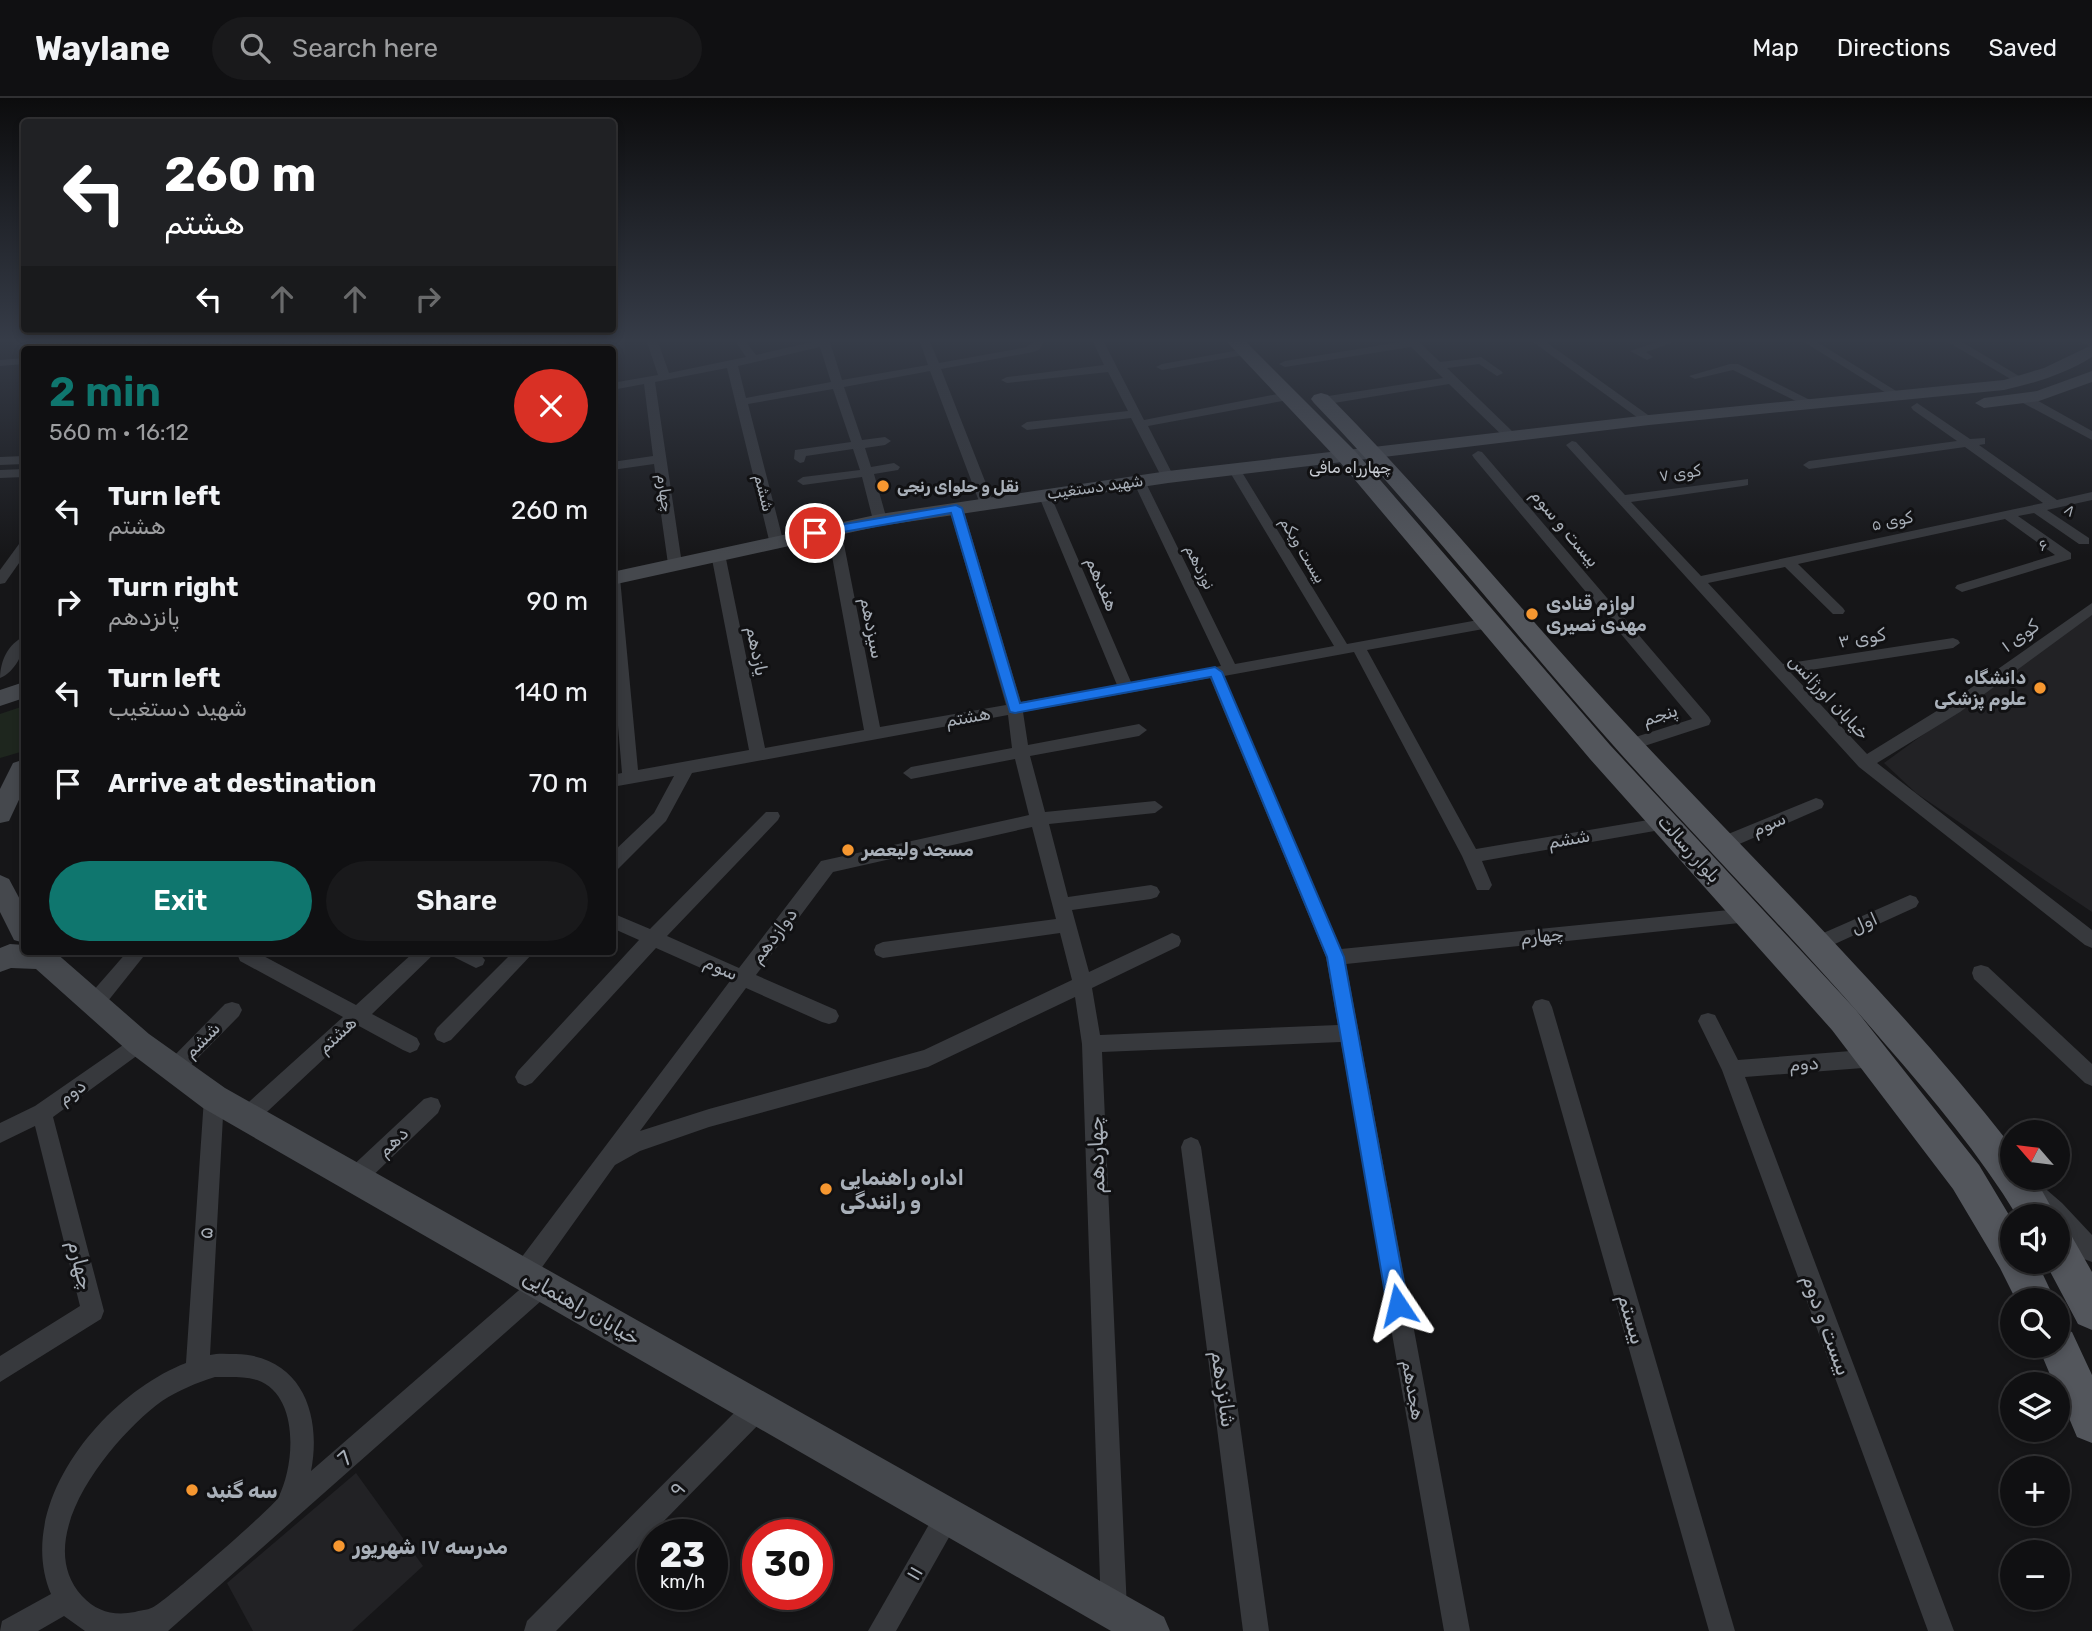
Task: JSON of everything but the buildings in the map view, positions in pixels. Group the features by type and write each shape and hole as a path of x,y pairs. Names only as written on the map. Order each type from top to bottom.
{"main road":[{"path":"1310,414 1361,454 1424,462 1858,414"},
{"path":"1331,414 1361,454"},
{"name":"شهید دستغیب","path":"616,577 776,540 880,520 1044,494 1710,414"},
{"name":"بلوار رسالت","path":"1361,454 1489,623 1600,752 1876,1058 1966,1177 2000,1234"},
{"name":"بلوار رسالت","path":"1361,454 1629,745 1819,943 1880,1011 2000,1158"},
{"path":"1600,752 1629,745"},
{"path":"0,814 16,771"},
{"name":"خیابان راهنمایی","path":"0,886 21,924"},
{"path":"0,942 21,941"},
{"path":"0,960 21,948"},
{"name":"خیابان راهنمایی","path":"44,955 93,1005 214,1098 1135,1625"},
{"path":"1844,1020 1880,1011"},
{"path":"2070,1270 2092,1310"},
{"path":"2063,1358 2092,1423"}],"street":[{"name":"چهارم","path":"654,414 675,564"},
{"name":"ششم","path":"744,414 776,540"},
{"path":"848,414 880,520"},
{"path":"952,414 987,504"},
{"path":"1135,414 1168,477"},
{"path":"1027,426 1138,419 1174,414"},
{"path":"1486,414 1510,436"},
{"path":"1640,414 1649,420"},
{"path":"1928,414 1975,442 2054,504"},
{"path":"2051,414 2092,436"},
{"path":"800,459 799,453 884,441"},
{"path":"1809,465 1975,442"},
{"name":"خیابان اورژانس","path":"1572,445 1865,763 2092,940"},
{"name":"بیست و سوم","path":"1478,455 1703,721"},
{"path":"616,465 660,459"},
{"path":"0,461 21,460"},
{"path":"803,481 894,467"},
{"name":"بیست ویکم","path":"1234,469 1350,647 1471,856 1483,885"},
{"path":"0,474 21,473"},
{"name":"نوزدهم","path":"1139,481 1222,670"},
{"name":"کوی ۷","path":"1622,499 1743,482"},
{"name":"هفدهم","path":"1044,494 1126,688"},
{"name":"کوی ۵","path":"1699,581 2090,498"},
{"name":"چهاردهم","path":"956,508 1015,708 1021,752 1082,983 1092,1044 1135,1625"},
{"name":"۸","path":"2036,508 2084,541"},
{"name":"۶","path":"1962,588 2066,556 2008,515"},
{"name":"سیزدهم","path":"834,529 873,734"},
{"path":"0,580 21,551"},
{"name":"یازدهم","path":"718,554 758,755"},
{"path":"1787,561 1838,611"},
{"name":"کوی ۱","path":"1865,763 1954,708 2092,608"},
{"path":"616,611 631,778"},
{"name":"هشتم","path":"616,780 1489,623"},
{"name":"کوی ۳","path":"1777,670 1952,643"},
{"path":"6,689 21,650"},
{"name":"هجدهم","path":"1222,670 1335,957 1457,1631"},
{"name":"پنجم","path":"1629,745 1703,721"},
{"path":"911,773 1139,730"},
{"path":"616,860 660,817 686,768"},
{"name":"سوم","path":"1722,844 1816,804"},
{"name":"دوازدهم","path":"533,1280 605,1161 827,866 1039,820 1155,807"},
{"path":"525,1077 653,938 772,816"},
{"name":"ششم","path":"1471,856 1666,823"},
{"path":"883,950 1062,915 1152,892"},
{"name":"اول","path":"1819,943 1910,902"},
{"name":"چهارم","path":"1335,957 1749,915"},
{"name":"سوم","path":"616,922 829,1016"},
{"path":"605,1161 634,1143 709,1118 928,1058 1172,941"},
{"path":"93,1005 135,955"},
{"name":"هشتم","path":"247,1117 424,955"},
{"path":"444,1034 522,955"},
{"path":"247,956 410,1044"},
{"path":"1981,973 2092,1077"},
{"name":"بیستم","path":"1542,1007 1722,1631"},
{"name":"ششم","path":"173,1069 232,1010"},
{"name":"بیست و دوم","path":"1708,1021 1732,1069 1941,1631"},
{"path":"1092,1044 1349,1033"},
{"name":"دوم","path":"0,1133 42,1113 139,1043"},
{"name":"دوم","path":"1732,1069 1876,1058"},
{"name":"۵","path":"197,1368 214,1098"},
{"name":"دهم","path":"355,1178 431,1106"},
{"name":"چهارم","path":"0,1370 93,1311 42,1113"},
{"name":"شانزدهم","path":"1191,1147 1256,1631"},
{"path":"2031,1190 2092,1251"},
{"name":"7","path":"154,1625 288,1508 533,1280"},
{"path":"154,1625 114,1627 86,1618 66,1600 54,1568 55,1529 69,1487 94,1447 127,1413 197,1368 234,1363 266,1370 290,1390 302,1419 302,1457 288,1508"},
{"name":"۹","path":"537,1631 757,1408"},
{"name":"۱۱","path":"881,1631 948,1516"},
{"path":"12,1631 66,1600"}],"shaded area":[{"name":"دانشگاه علوم پزشکی","path":"2092,612 2092,912 1916,793 1884,763"},
{"path":"21,707 21,752 0,758 0,714"},
{"name":"مدرسه ۱۷ شهریور","path":"356,1473 423,1566 352,1631 253,1631 227,1583"}],"place":[{"name":"نقل و حلوای رنجی","path":"883,486"},
{"name":"لوازم قنادی مهدی نصیری","path":"1532,614"},
{"name":"دانشگاه علوم پزشکی","path":"2040,688"},
{"name":"مسجد ولیعصر","path":"848,850"},
{"name":"اداره راهنمایی و رانندگی","path":"826,1189"},
{"name":"سه گنبد","path":"192,1490"},
{"name":"مدرسه ۱۷ شهریور","path":"339,1546"}],"district":[{"name":"چهارراه مافی","path":"1350,467"}],"route":[{"path":"815,533 956,508 1015,708 1215,672 1335,957 1398,1305"}]}
